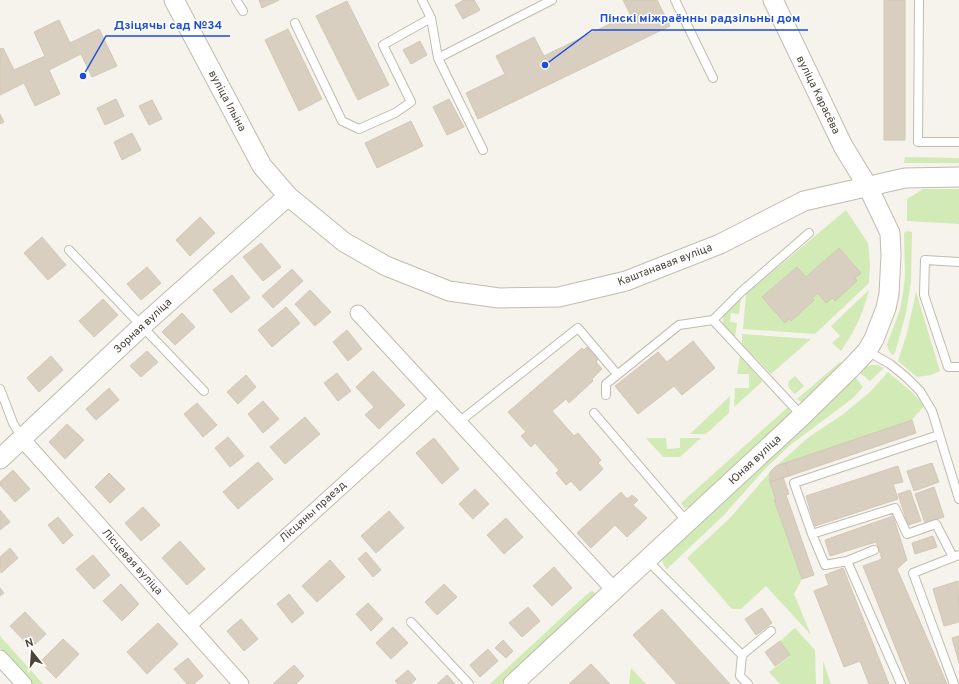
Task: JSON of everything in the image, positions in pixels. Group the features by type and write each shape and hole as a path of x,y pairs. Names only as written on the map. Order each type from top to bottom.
{"street":[{"name":"вуліца Ільіна","path":"174,0 262,166 288,196"},
{"name":"вуліца Карасёва","path":"773,0 843,146 868,187"},
{"name":"Каштанавая вуліца","path":"288,196 344,242 386,266 449,292 499,298 559,297 626,281 720,244 804,201 905,178 959,177"},
{"name":"Юная вуліца","path":"513,684 802,416 866,350 874,339 886,308 889,294 891,255 890,234 868,187"},
{"name":"Зорная вуліца","path":"0,459 142,325 288,196"},
{"path":"358,313 614,590"},
{"name":"Лісцяны праезд","path":"189,625 438,399"},
{"name":"Лісцевая вуліца","path":"22,439 241,684"},
{"path":"0,658 24,684"}],"lane":[{"path":"236,0 243,11"},
{"path":"422,0 431,18 438,58 483,150"},
{"path":"438,58 552,0"},
{"path":"675,0 713,78"},
{"path":"919,0 918,142 959,142"},
{"path":"295,23 342,121 359,129 395,113 411,102 383,45 431,18"},
{"path":"606,395 606,384 617,374 679,325 712,320 741,292 809,233"},
{"path":"70,250 204,391"},
{"path":"959,262 925,260 924,295 948,367 959,367"},
{"path":"712,320 802,416"},
{"path":"459,422 578,328 617,374"},
{"path":"866,350 896,368 920,391 932,411 959,499"},
{"path":"0,388 22,439"},
{"path":"594,413 687,522"},
{"path":"874,550 847,561 826,565 812,534 794,483 939,435"},
{"path":"812,534 895,508 907,534 936,524 956,556 913,573 954,684"},
{"path":"647,560 742,655"},
{"path":"847,561 901,684"},
{"path":"411,622 469,684"},
{"path":"748,684 740,676 742,655 772,631"}],"green space":[{"path":"905,157 959,158 959,163 904,163"},
{"path":"923,189 959,189 959,224 907,221 907,199"},
{"path":"846,210 868,243 870,263 869,283 815,334 743,329 746,294"},
{"path":"907,231 912,232 911,282 906,313 895,353 892,355 887,344 900,310 903,294 905,276 904,233"},
{"path":"869,290 858,322 841,351 832,343 840,336 831,326"},
{"path":"916,292 940,371 931,375 917,377 898,361 907,333"},
{"path":"741,298 739,314 731,313 730,322 737,323 735,337 723,324 723,313"},
{"path":"742,334 811,339 771,374 742,344"},
{"path":"740,356 763,381 734,407 735,388 749,388 749,374 737,374"},
{"path":"840,362 842,364 804,402 797,399"},
{"path":"871,365 878,365 884,368 870,381 859,372"},
{"path":"888,372 913,393 924,406 912,420 776,466 809,437 842,415 870,392"},
{"path":"795,376 804,386 795,394 788,385 789,381"},
{"path":"855,377 863,387 853,398 789,446 764,470 724,515 667,569 663,563 663,557"},
{"path":"730,396 729,413 706,434 690,434"},
{"path":"788,407 790,412 789,417 690,507 685,508 681,503"},
{"path":"646,438 666,438 667,449 680,448 680,438 701,438 680,457 663,457"},
{"path":"770,472 770,482 776,500 774,501 802,579 794,594 811,635 766,586 741,609 732,609 687,558 729,519"},
{"path":"592,591 595,593 596,598 501,684 490,684 586,595"},
{"path":"795,628 815,650 816,684 780,684 769,672 790,656 780,641"},
{"path":"0,636 43,684 32,684 0,648"},
{"path":"823,661 831,684 823,684"},
{"path":"631,668 646,684 629,684"}],"building":[{"path":"259,0 279,0 262,8"},
{"path":"464,0 474,0 480,10 463,19 455,5"},
{"path":"623,0 657,0 670,26 478,119 466,93 505,74 496,56 534,37 544,56 630,14"},
{"path":"884,0 905,0 905,140 884,140"},
{"path":"347,1 389,85 358,100 316,16"},
{"path":"59,20 70,43 99,29 117,66 92,77 81,54 49,70 60,94 35,106 24,83 0,95 0,49 3,48 14,70 45,56 34,32"},
{"path":"288,29 322,99 299,111 265,40"},
{"path":"420,41 427,55 411,64 403,50"},
{"path":"116,99 124,116 105,125 97,108"},
{"path":"449,99 464,127 447,135 433,107"},
{"path":"152,100 162,119 149,125 139,106"},
{"path":"0,114 4,122 0,124"},
{"path":"411,121 423,146 377,168 365,143"},
{"path":"132,133 141,150 122,160 114,142"},
{"path":"200,217 215,233 190,256 176,240"},
{"path":"42,237 66,265 48,280 24,253"},
{"path":"261,243 281,267 263,281 243,257"},
{"path":"839,248 861,273 855,278 857,281 835,301 832,298 826,303 818,293 812,298 814,300 791,321 789,319 785,323 762,297 797,267 806,277"},
{"path":"147,267 161,283 141,300 127,284"},
{"path":"292,269 303,281 273,308 262,296"},
{"path":"232,275 250,298 231,313 213,290"},
{"path":"310,290 331,312 315,326 295,304"},
{"path":"103,299 118,315 94,337 79,321"},
{"path":"286,307 300,323 272,347 258,330"},
{"path":"182,313 195,327 175,345 162,332"},
{"path":"347,330 362,349 348,361 333,342"},
{"path":"693,341 715,368 682,395 674,386 638,414 615,386 658,352 667,362"},
{"path":"587,347 598,359 596,362 602,369 592,379 593,381 569,403 566,399 552,411 574,436 578,433 601,460 598,463 603,469 580,491 571,481 566,485 556,473 559,470 535,443 531,447 521,436 526,432 508,412 582,348 584,350"},
{"path":"147,351 158,362 141,377 130,366"},
{"path":"51,356 63,370 39,392 27,378"},
{"path":"373,371 405,405 379,429 365,415 374,407 356,387"},
{"path":"337,373 351,391 338,401 324,383"},
{"path":"246,375 256,387 238,404 227,392"},
{"path":"109,388 119,400 96,420 86,409"},
{"path":"263,401 279,419 263,433 248,414"},
{"path":"197,403 217,425 203,437 184,414"},
{"path":"305,417 320,434 285,464 270,447"},
{"path":"912,420 916,433 789,476 785,463"},
{"path":"67,424 84,440 65,459 49,442"},
{"path":"228,437 244,456 230,467 215,448"},
{"path":"434,438 459,469 442,484 416,453"},
{"path":"258,462 273,479 238,509 223,492"},
{"path":"785,463 789,476 770,482 770,472 776,466"},
{"path":"932,463 939,482 914,491 907,471"},
{"path":"898,466 903,482 893,484 898,499 815,526 806,496"},
{"path":"13,470 30,489 15,502 0,485 0,482"},
{"path":"109,473 125,489 110,503 95,487"},
{"path":"783,477 789,494 786,495 814,575 802,579 774,500 776,500 770,482"},
{"path":"934,487 944,517 925,523 915,494"},
{"path":"475,489 489,504 473,519 459,504"},
{"path":"910,490 921,521 908,525 898,494"},
{"path":"621,492 627,499 632,495 638,500 633,505 647,518 627,537 615,525 591,548 577,533"},
{"path":"143,507 160,525 141,541 125,523"},
{"path":"0,510 10,522 0,530"},
{"path":"389,511 404,528 376,553 361,536"},
{"path":"893,516 907,560 897,569 947,684 910,684 863,566 882,559 876,542 830,556 825,540"},
{"path":"58,517 73,535 63,544 48,525"},
{"path":"506,518 523,537 504,554 487,535"},
{"path":"933,536 937,547 915,554 912,543"},
{"path":"180,541 205,569 187,585 162,558"},
{"path":"10,548 18,558 1,573 0,557"},
{"path":"366,552 381,570 373,577 358,559"},
{"path":"93,555 110,575 94,589 76,569"},
{"path":"330,560 345,577 317,602 302,586"},
{"path":"554,567 572,588 552,606 533,586"},
{"path":"843,568 889,684 869,684 860,661 844,667 814,591 829,585 825,575"},
{"path":"958,581 959,622 944,626 933,589"},
{"path":"121,584 139,604 122,621 103,601"},
{"path":"444,584 457,597 437,615 425,602"},
{"path":"0,588 4,593 0,596"},
{"path":"289,594 304,613 292,623 277,604"},
{"path":"368,603 383,619 371,631 356,614"},
{"path":"528,607 540,621 522,637 509,623"},
{"path":"762,608 772,623 756,635 745,619"},
{"path":"662,609 730,684 677,684 633,635"},
{"path":"25,612 46,634 31,648 10,626"},
{"path":"241,619 258,639 244,651 227,631"},
{"path":"158,623 178,644 147,674 127,652"},
{"path":"393,627 408,643 391,659 376,643"},
{"path":"959,636 959,663 952,638"},
{"path":"63,639 79,654 56,678 40,662"},
{"path":"503,640 513,651 506,658 495,648"},
{"path":"780,641 790,655 775,666 765,652"},
{"path":"488,649 498,661 480,677 470,665"},
{"path":"188,658 203,676 194,684 187,684 174,669"},
{"path":"591,664 610,684 569,684"},
{"path":"294,665 304,676 296,684 273,684"},
{"path":"408,670 416,679 411,684 398,684 395,681"},
{"path":"447,675 455,684 437,684"}],"place":[{"name":"Пінскі міжраённы радзільны дом","path":"545,65"},
{"name":"Дзіцячы сад №34","path":"83,76"}]}
